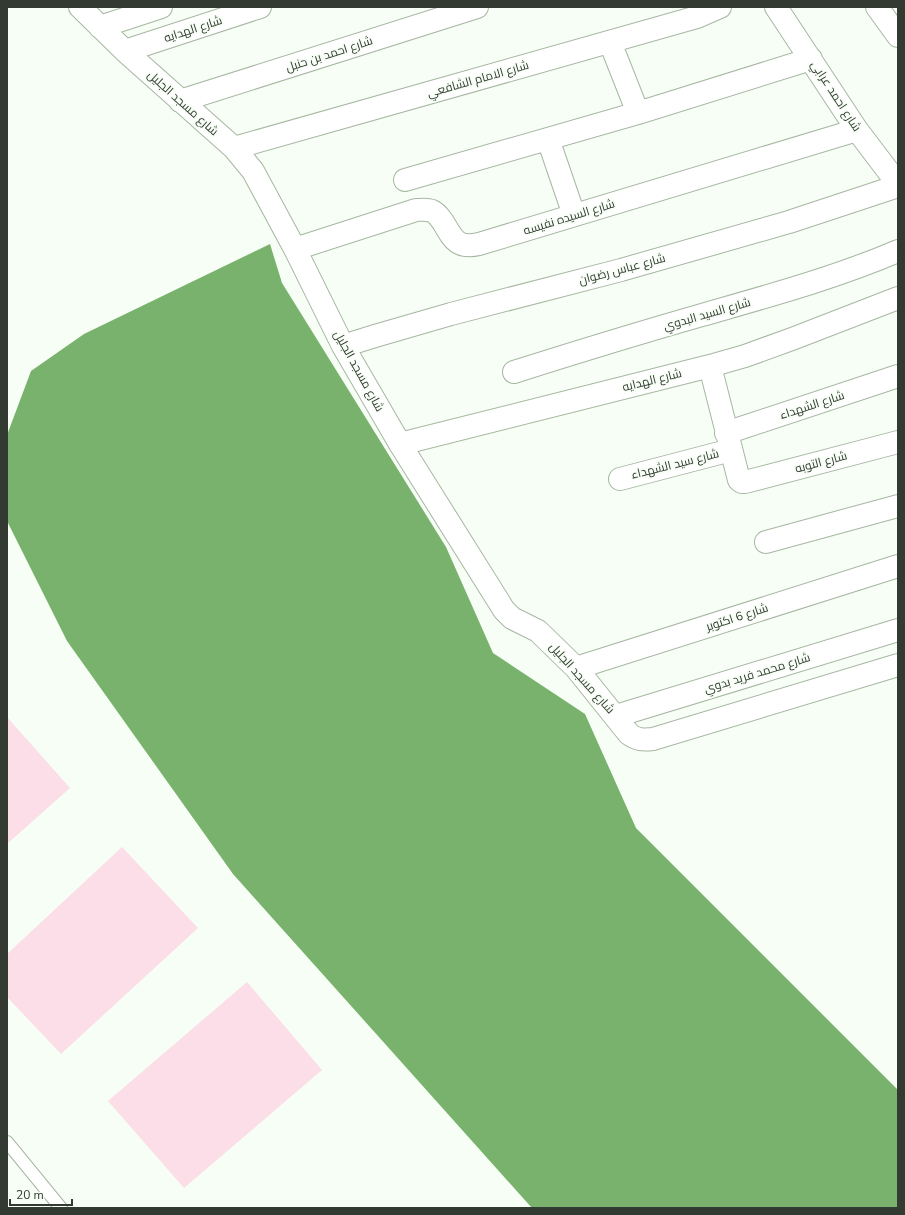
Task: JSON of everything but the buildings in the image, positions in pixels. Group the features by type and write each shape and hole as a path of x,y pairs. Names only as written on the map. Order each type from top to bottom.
{"street":[{"name":"شارع مسجد الجليل","path":"80,7 125,51 234,148 253,171 295,249 343,346 400,444 504,610 512,618 538,631 576,668 629,734 635,738 644,740 653,739 898,665"},
{"path":"100,26 161,7"},
{"name":"شارع الهدايه","path":"125,51 260,7"},
{"name":"شارع احمد بن حنبل","path":"180,101 477,7"},
{"name":"شارع الامام الشافعي","path":"234,148 697,17 720,7"},
{"name":"شارع احمد عرابي","path":"776,7 857,130 898,185"},
{"path":"877,7 898,36"},
{"path":"610,42 638,113"},
{"path":"405,180 638,113 811,59"},
{"name":"شارع السيده نفيسه","path":"295,249 416,210 432,211 439,216 454,240 462,244 472,246 857,130"},
{"path":"548,139 574,215"},
{"name":"شارع عباس رضوان","path":"343,346 444,316 621,270 789,222 898,185"},
{"name":"شارع السيد البدوي","path":"514,372 791,289 866,264 898,251"},
{"name":"شارع الهدايه","path":"400,444 745,356 898,298"},
{"path":"710,366 729,441"},
{"name":"شارع الشهداء","path":"729,441 898,376"},
{"name":"شارع سيد الشهداء","path":"620,479 729,441"},
{"name":"شارع التوبه","path":"729,441 739,480 742,482 898,442"},
{"path":"766,542 898,506"},
{"name":"شارع 6 اكتوبر","path":"576,668 898,566"},
{"name":"شارع محمد فريد بدوي","path":"616,716 898,630"}],"lane":[{"path":"7,1142 61,1208"}],"shaded area":[{"path":"270,244 282,283 446,547 493,653 585,714 636,828 898,1090 898,1208 532,1208 233,874 67,641 7,521 7,435 31,371 84,334"}]}
